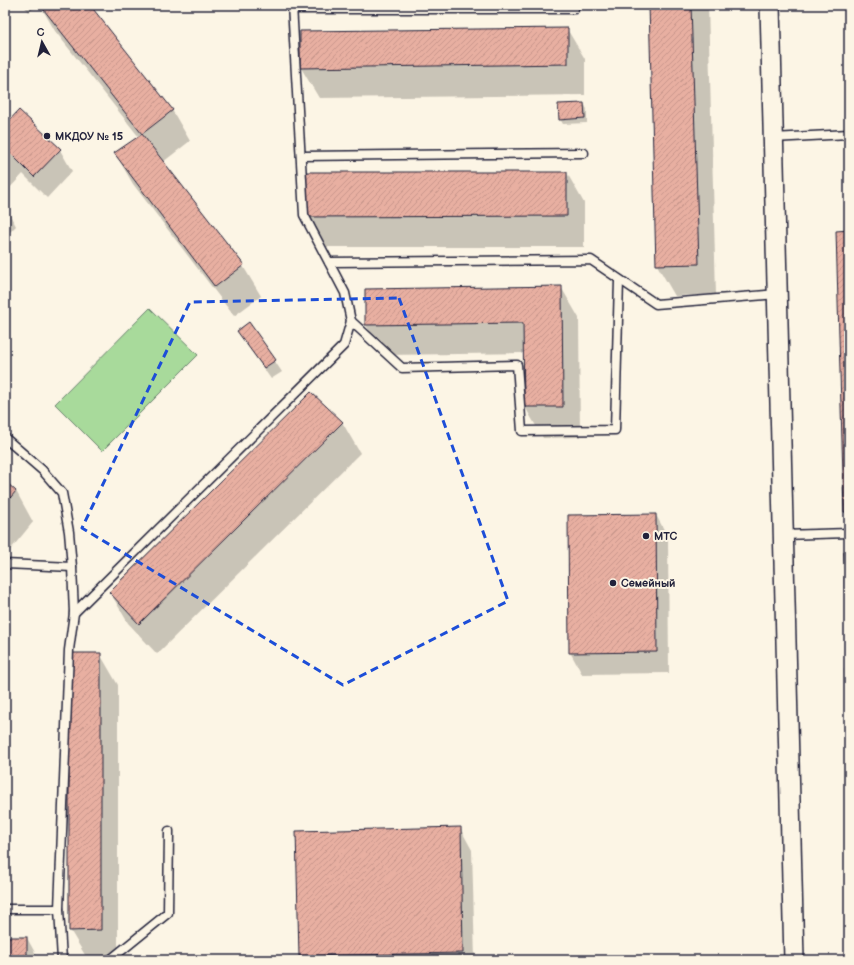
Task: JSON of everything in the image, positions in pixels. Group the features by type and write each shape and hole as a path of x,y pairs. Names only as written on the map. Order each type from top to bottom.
{"street":[{"path":"770,5 782,535 794,960"}],"lane":[{"path":"74,613 344,346 351,321 345,293 304,215 292,7 574,9"},
{"path":"773,138 849,134"},
{"path":"301,156 584,153"},
{"path":"329,262 591,260 656,304 777,294"},
{"path":"351,321 402,368 517,365 522,431 615,430 620,280"},
{"path":"5,438 42,470 62,493 69,532 74,613 69,650 59,909 62,960"},
{"path":"782,535 849,533"},
{"path":"5,564 72,567"},
{"path":"110,960 168,914 169,831"},
{"path":"5,909 59,909"}],"highlighted area":[{"path":"399,298 508,601 343,685 82,528 190,302"}],"green space":[{"path":"150,308 198,355 102,451 55,404"}],"building":[{"path":"40,5 90,5 173,110 142,134"},
{"path":"649,5 691,5 699,264 656,265"},
{"path":"568,28 568,64 300,68 300,31"},
{"path":"584,103 585,118 559,120 558,104"},
{"path":"19,110 61,149 34,177 10,153 5,159 5,125"},
{"path":"142,134 244,265 215,287 114,153"},
{"path":"304,172 567,172 567,216 304,217"},
{"path":"849,230 849,512 844,512 836,231"},
{"path":"562,286 563,407 524,407 523,323 365,325 365,289"},
{"path":"249,322 276,360 264,368 237,331"},
{"path":"311,392 343,422 139,624 109,592"},
{"path":"5,481 16,491 5,504"},
{"name":"Семейный","path":"656,514 657,652 569,653 568,515"},
{"path":"849,551 849,593 845,593 844,552"},
{"path":"69,653 101,653 101,930 69,931"},
{"path":"845,669 849,669 849,719 847,719"},
{"path":"461,827 463,953 299,956 296,831"},
{"path":"5,937 27,937 27,960 5,960"}],"place":[{"name":"МКДОУ № 15","path":"47,136"},
{"name":"МТС","path":"646,536"},
{"name":"Семейный","path":"613,583"}]}
